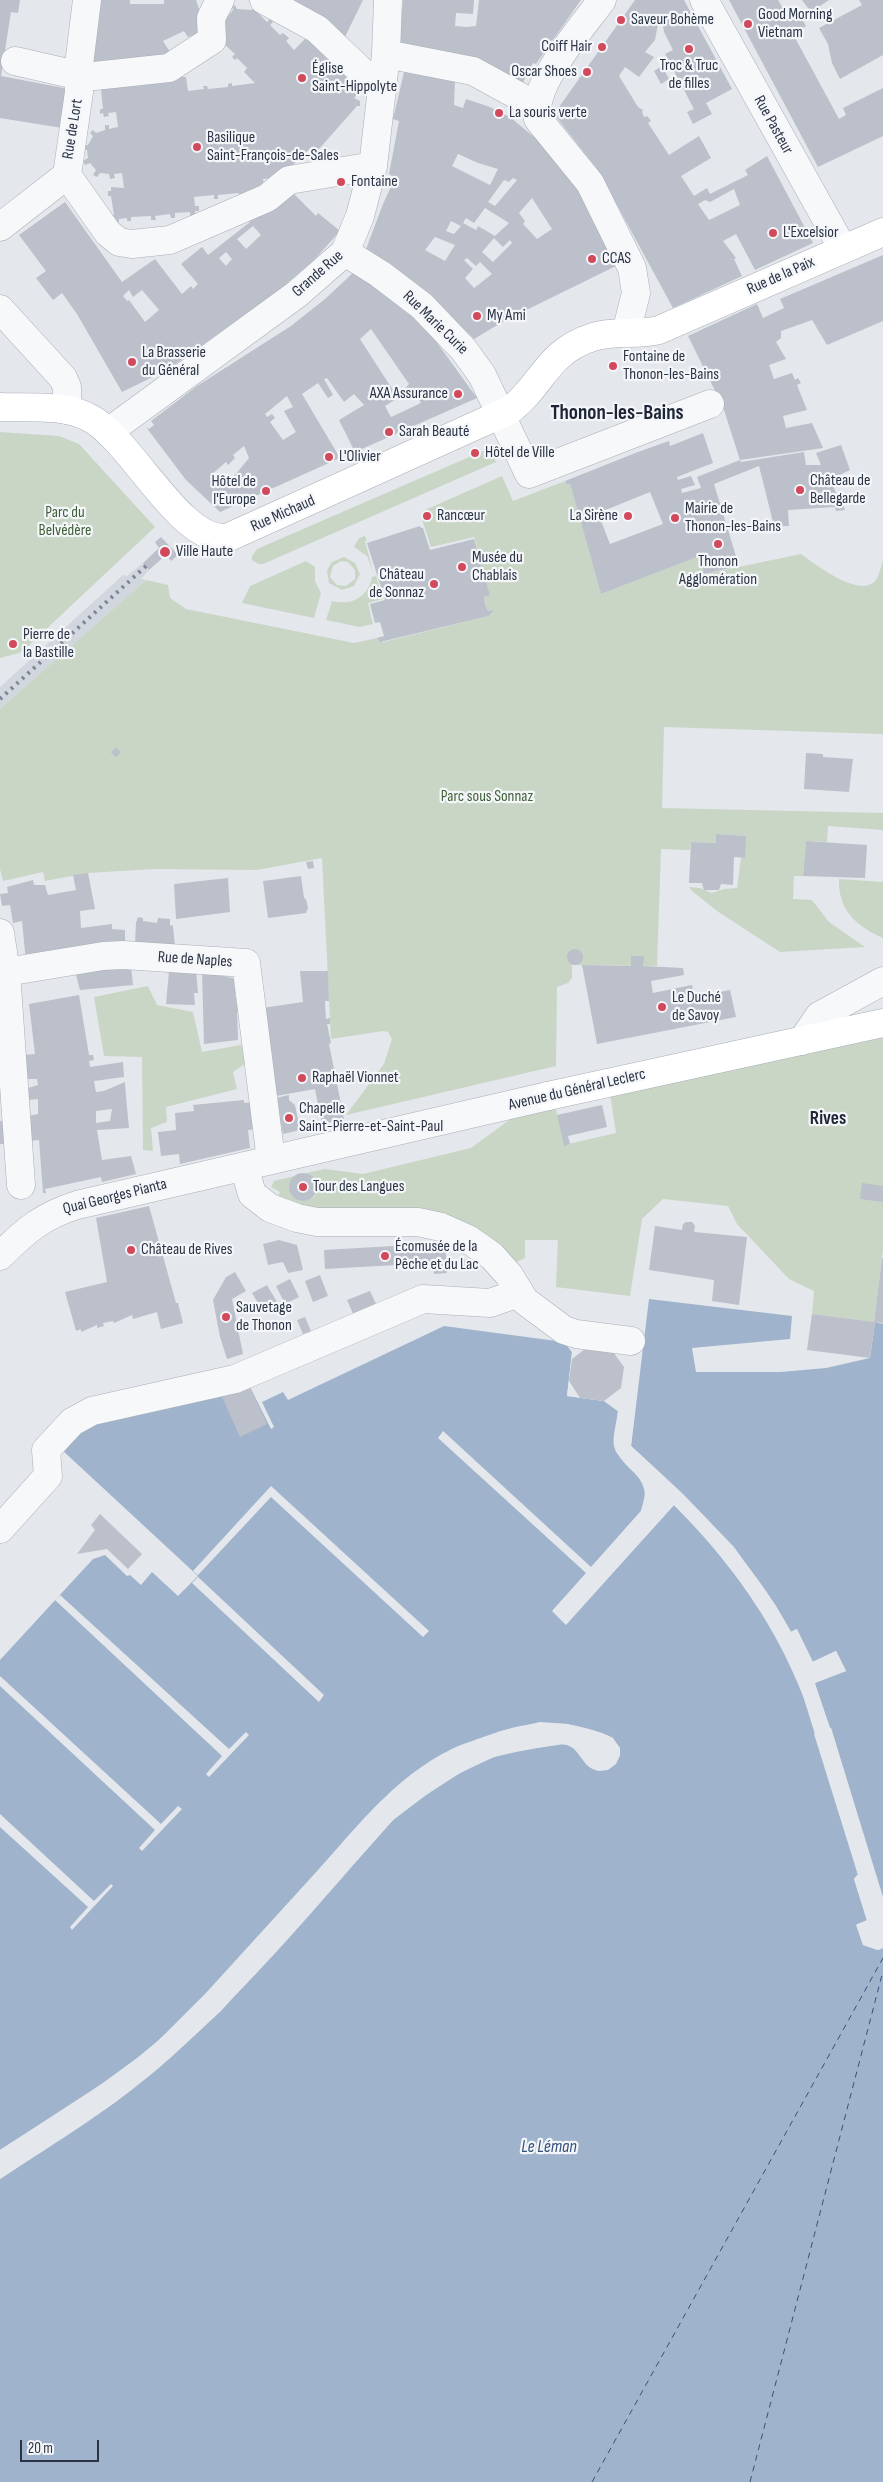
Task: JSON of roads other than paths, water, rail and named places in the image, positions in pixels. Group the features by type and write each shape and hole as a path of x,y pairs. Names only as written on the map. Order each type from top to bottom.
{"street":[{"name":"Rue de Lort","path":"0,227 67,175 79,92 87,0"},
{"path":"15,61 85,77 169,68 212,40 211,18 220,0"},
{"path":"264,0 317,30 382,91"},
{"name":"Grande Rue","path":"108,432 297,294 345,252 360,216 373,166 386,54 388,0"},
{"path":"602,0 550,72 536,105 538,119 590,183 632,268 637,284 626,332"},
{"name":"Rue Pasteur","path":"704,0 843,249"},
{"path":"386,54 473,71 536,105"},
{"path":"67,175 108,233 119,242 132,244 170,240 267,198 289,180 373,166"},
{"name":"Rue de la Paix","path":"626,332 651,332 680,321 883,232"},
{"name":"Rue Marie Curie","path":"345,252 380,274 436,319 475,363 494,418 529,474 710,404"},
{"path":"0,309 63,378 67,387 67,410"},
{"name":"Rue Michaud","path":"0,407 67,410 90,418 108,432 179,513 200,531 220,538 238,534 494,418 518,404 542,372 566,350 599,335 626,332"},
{"path":"2,951 21,1185"},
{"name":"Rue de Naples","path":"2,951 103,956 123,955 246,963 271,1160"},
{"path":"802,1041 819,1016 883,981"},
{"name":"Avenue du Général Leclerc","path":"244,1166 548,1096 883,1023"},
{"path":"244,1166 252,1194 262,1204 283,1214 317,1222 418,1222 453,1232 480,1248 502,1265 519,1293 532,1308 570,1332 631,1341"},
{"name":"Quai Georges Pianta","path":"0,1256 32,1226 61,1210 244,1166"},
{"path":"0,1529 48,1476 46,1450 81,1415 235,1379 424,1299 490,1303 519,1293"}],"water":[{"path":"649,1299 792,1316 790,1339 692,1348 696,1372 780,1372 826,1368 870,1358 875,1322 883,1324 883,1897 831,1728 814,1683 846,1671 836,1651 813,1662 797,1629 791,1632 758,1579 739,1555 698,1510 631,1446"},
{"name":"Le Léman","path":"444,1326 564,1342 572,1352 567,1396 604,1401 618,1411 614,1446 618,1455 641,1482 645,1499 641,1511 553,1611 566,1624 674,1505 698,1530 741,1583 776,1639 805,1700 858,1875 854,1879 867,1921 857,1924 863,1945 878,1950 883,1948 883,2482 0,2482 0,2179 109,2107 170,2058 229,2002 393,1820 441,1785 467,1769 494,1757 526,1750 568,1745 592,1769 601,1771 614,1764 620,1755 613,1738 583,1727 553,1723 507,1729 457,1747 431,1761 410,1775 374,1808 227,1972 157,2042 92,2091 0,2150 0,1660 93,1559 105,1555 127,1576 130,1575 141,1585 152,1572 178,1596 198,1576 61,1449 85,1424 248,1383 271,1429 274,1427 262,1402 283,1392 288,1400"}],"railway":[{"path":"0,699 146,566"}],"place":[{"name":"Saveur Bohème","path":"621,20"},
{"name":"Good Morning Vietnam","path":"748,24"},
{"name":"Coiff Hair","path":"602,47"},
{"name":"Troc & Truc de filles","path":"689,49"},
{"name":"Oscar Shoes","path":"587,72"},
{"name":"Église Saint-Hippolyte","path":"302,78"},
{"name":"La souris verte","path":"499,113"},
{"name":"Basilique Saint-François-de-Sales","path":"197,147"},
{"name":"Fontaine","path":"341,182"},
{"name":"L'Excelsior","path":"773,233"},
{"name":"CCAS","path":"592,259"},
{"name":"My Ami","path":"477,316"},
{"name":"La Brasserie du Général","path":"132,362"},
{"name":"Fontaine de Thonon-les-Bains","path":"613,366"},
{"name":"AXA Assurance","path":"458,394"},
{"name":"Sarah Beauté","path":"389,432"},
{"name":"Hôtel de Ville","path":"475,453"},
{"name":"L'Olivier","path":"329,457"},
{"name":"Château de Bellegarde","path":"800,490"},
{"name":"Hôtel de l'Europe","path":"266,491"},
{"name":"Rancœur","path":"427,516"},
{"name":"La Sirène","path":"628,516"},
{"name":"Mairie de Thonon-les-Bains","path":"675,518"},
{"name":"Thonon Agglomération","path":"718,544"},
{"name":"Ville Haute","path":"165,552"},
{"name":"Musée du Chablais","path":"462,567"},
{"name":"Château de Sonnaz","path":"434,584"},
{"name":"Pierre de la Bastille","path":"13,644"},
{"name":"Le Duché de Savoy","path":"662,1007"},
{"name":"Raphaël Vionnet","path":"302,1078"},
{"name":"Chapelle Saint-Pierre-et-Saint-Paul","path":"289,1118"},
{"name":"Tour des Langues","path":"303,1187"},
{"name":"Château de Rives","path":"131,1250"},
{"name":"Écomusée de la Pêche et du Lac","path":"385,1256"},
{"name":"Sauvetage de Thonon","path":"226,1317"}],"district":[{"name":"Thonon-les-Bains","path":"617,414"},
{"name":"Rives","path":"828,1119"}],"park label":[{"name":"Parc du Belvédère","path":"65,522"},
{"name":"Parc sous Sonnaz","path":"487,797"}]}
